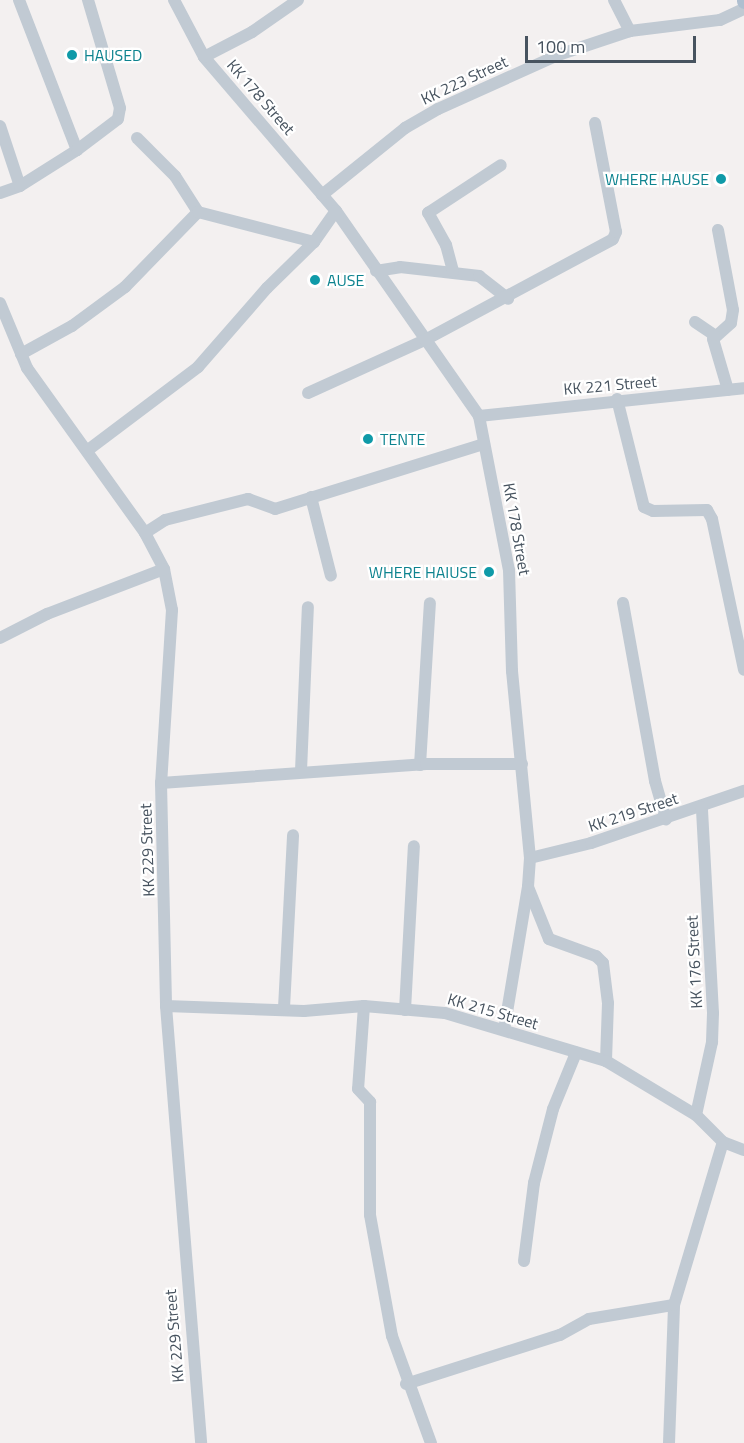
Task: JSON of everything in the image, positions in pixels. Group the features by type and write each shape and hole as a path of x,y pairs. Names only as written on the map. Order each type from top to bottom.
{"street":[{"path":"19,0 77,150"},
{"path":"0,193 20,186 77,150 112,125 120,114 88,0"},
{"name":"KK 178 Street","path":"174,0 204,57 336,212 479,416 509,570 512,671 530,858 528,887 549,939 596,956 603,963 608,1003 606,1061"},
{"name":"KK 178 Street","path":"204,57 252,32 298,0"},
{"path":"614,0 630,31"},
{"name":"KK 223 Street","path":"322,195 405,128 438,109 558,55 630,31 720,20 744,9"},
{"path":"309,393 508,299 614,239 616,232 595,123"},
{"path":"0,126 20,186"},
{"path":"137,138 175,176 198,212 314,242"},
{"path":"453,271 446,244 428,213 501,165"},
{"path":"21,354 72,327 125,287 198,212"},
{"path":"88,450 198,367 267,288 314,242 336,212"},
{"path":"714,335 731,323 733,310 718,230"},
{"path":"376,270 400,267 453,271 479,276 508,299"},
{"name":"KK 229 Street","path":"0,303 27,368 88,450 145,533 164,569 172,610 161,783 166,1006 201,1443"},
{"path":"694,322 714,335 728,390"},
{"name":"KK 221 Street","path":"479,416 617,399 744,388"},
{"path":"617,399 644,507 653,511 707,510 712,519 744,670"},
{"path":"145,533 165,520 248,499 274,509 484,444"},
{"path":"311,497 331,576"},
{"path":"0,638 47,614 164,569"},
{"path":"420,765 430,603"},
{"path":"623,603 655,781 666,819"},
{"path":"301,771 308,607"},
{"path":"161,783 301,771 420,765 522,764"},
{"name":"KK 219 Street","path":"530,858 591,843 744,791"},
{"name":"KK 176 Street","path":"696,1115 712,1042 713,1013 702,807"},
{"path":"284,1008 293,835"},
{"path":"405,1010 414,846"},
{"path":"504,1030 528,887"},
{"name":"KK 215 Street","path":"166,1006 284,1008 364,1006 445,1013 606,1061 696,1115 723,1142 744,1150"},
{"path":"364,1006 358,1089 370,1102 368,1196 392,1336 406,1383 431,1443"},
{"path":"524,1261 534,1183 554,1109 576,1053"},
{"path":"669,1443 674,1305 723,1142"},
{"path":"406,1383 560,1335 589,1319 674,1305"}],"place":[{"name":"HAUSED","path":"72,55"},
{"name":"WHERE HAUSE","path":"721,179"},
{"name":"AUSE","path":"315,280"},
{"name":"TENTE","path":"368,439"},
{"name":"WHERE HAIUSE","path":"489,572"}]}
